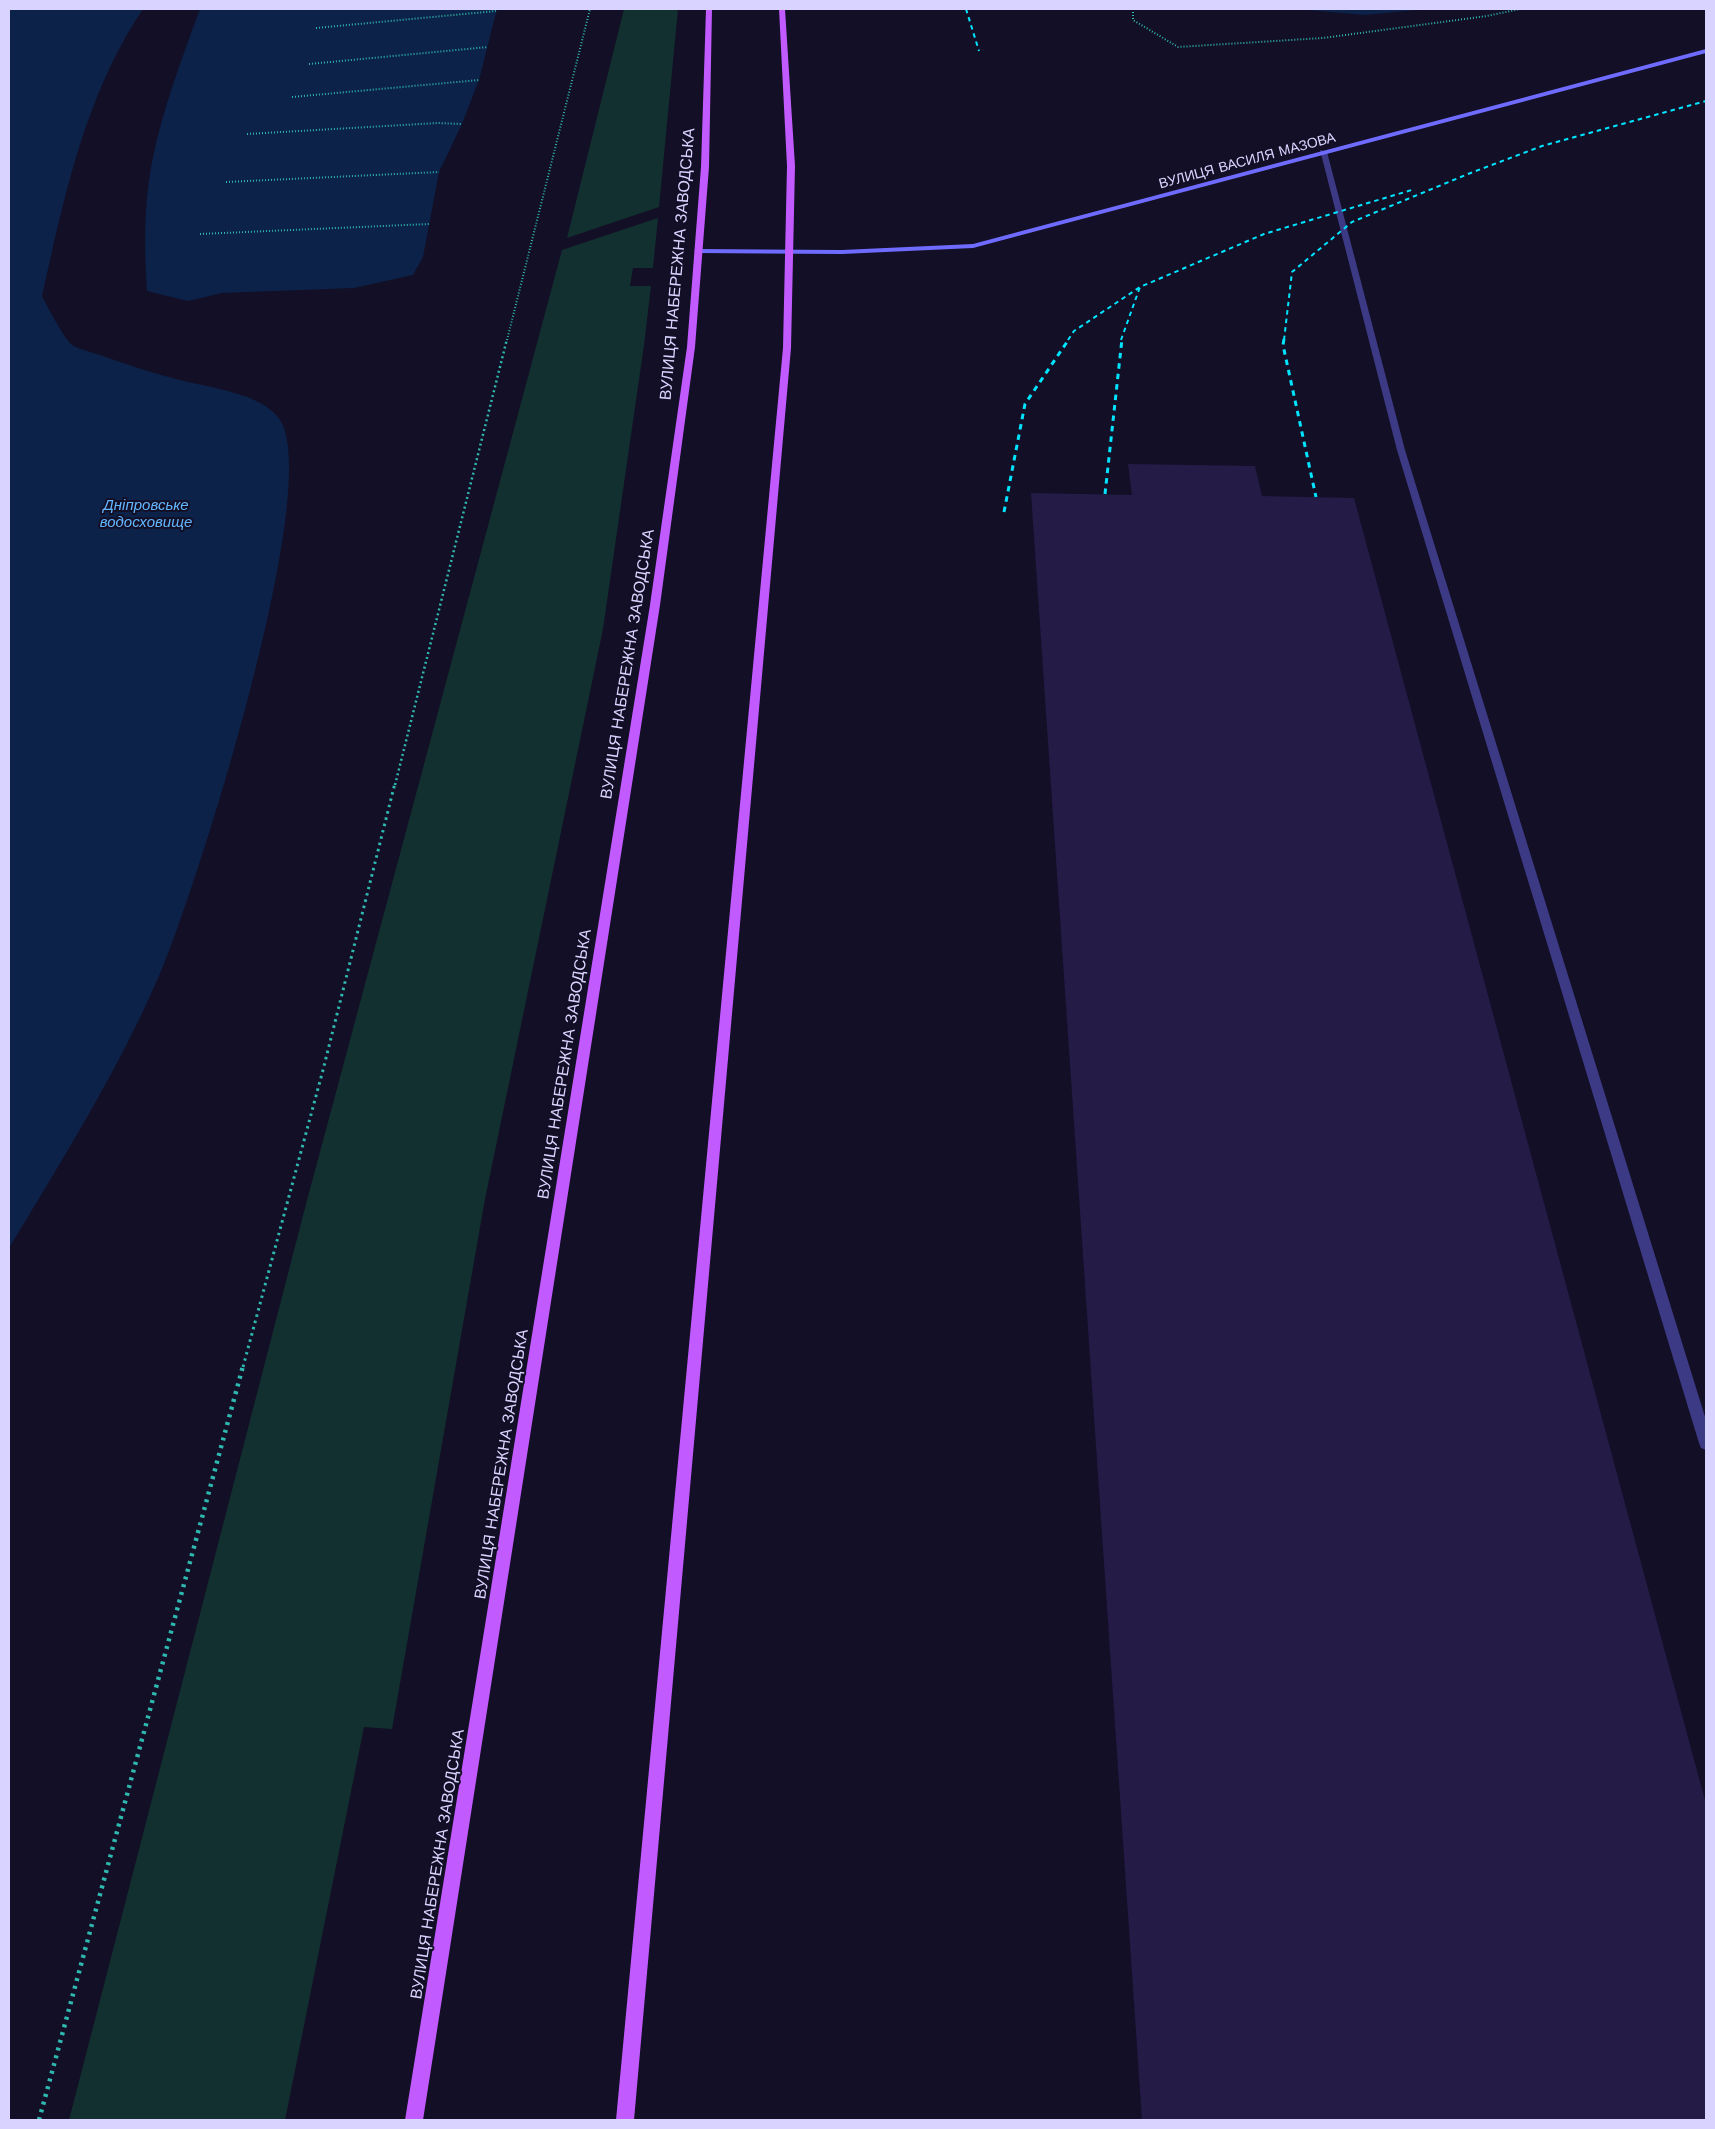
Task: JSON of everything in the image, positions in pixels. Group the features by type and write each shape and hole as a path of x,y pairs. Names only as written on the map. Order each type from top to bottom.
{"main road":[{"name":"ВУЛИЦЯ НАБЕРЕЖНА ЗАВОДСЬКА","path":"414,2120 655,605 687,380 704,167 709,9"},
{"path":"625,2120 787,348 791,166 782,9"}],"street":[{"name":"ВУЛИЦЯ ВАСИЛЯ МАЗОВА","path":"698,251 842,252 973,246 1706,51"}],"lane":[{"path":"1324,152 1401,450 1706,1443"}],"path":[{"path":"39,2120 323,1070 590,9"},
{"path":"1133,9 1133,20 1178,47 1323,38 1487,16 1520,9"},
{"path":"316,28 496,10"},
{"path":"309,64 488,47"},
{"path":"292,97 479,80"},
{"path":"247,134 438,123 462,124"},
{"path":"226,182 439,172"},
{"path":"200,234 429,224"}],"green space":[{"path":"624,9 678,9 659,207 567,238"},
{"path":"658,218 653,268 633,268 630,286 651,286 603,629 485,1199 392,1729 364,1727 285,2120 69,2120 306,1204 562,250"}],"water":[{"name":"Дніпровське водосховище","path":"9,9 143,9 123,41 106,75 79,147 59,221 42,296 61,330 72,345 82,350 184,381 236,393 262,404 280,420 289,460 285,524 271,604 250,692 225,782 176,931 159,976 126,1046 89,1115 9,1248"},
{"path":"200,9 497,9 479,80 462,124 439,172 423,257 413,275 354,288 222,293 188,301 147,291 145,226 152,162 167,104"},
{"path":"1296,9 1427,9 1365,15"}],"building":[{"path":"1128,464 1255,466 1262,496 1354,498 1706,1804 1706,2120 1142,2120 1031,493 1132,495"}],"railway":[{"path":"966,9 979,51"},
{"path":"1284,340 1292,272 1352,222 1542,146 1706,101"},
{"path":"1140,287 1264,234 1415,189"},
{"path":"1068,340 1074,331 1140,287"},
{"path":"1121,340 1140,287"},
{"path":"1004,512 1025,404 1069,339"},
{"path":"1105,494 1122,339"},
{"path":"1284,339 1283,345 1316,497"}]}
